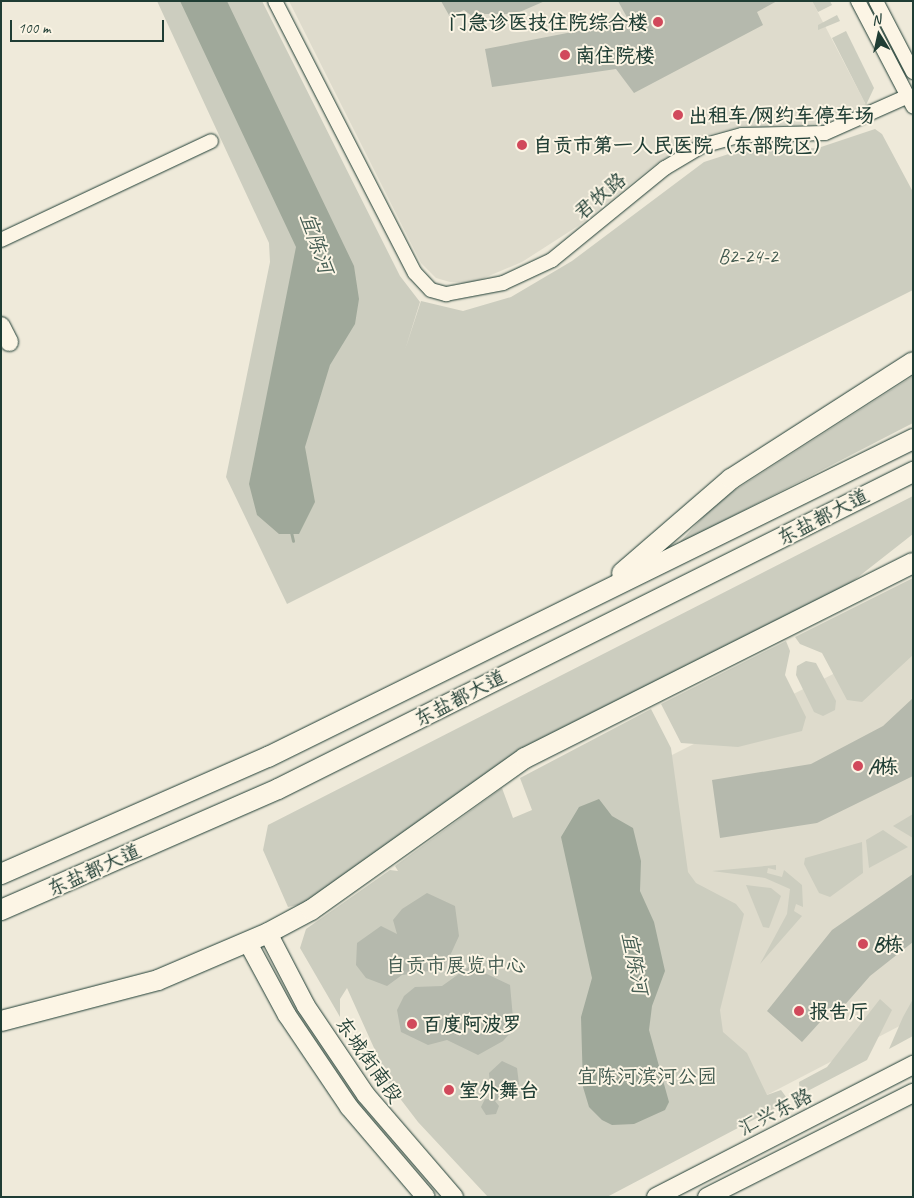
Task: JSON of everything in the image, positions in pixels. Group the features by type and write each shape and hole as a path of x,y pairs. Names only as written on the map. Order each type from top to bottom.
{"highway":[{"path":"580,603 638,561 731,479 913,362"},
{"name":"东盐都大道","path":"1,874 268,757 913,439"},
{"name":"东盐都大道","path":"1,910 278,789 913,472"},
{"path":"866,587 913,549"},
{"path":"1,1021 158,980 268,933 311,910 526,758 913,563"}],"main road":[{"path":"1,326 9,342"},
{"name":"东城街南段","path":"268,933 306,1006 366,1095 454,1197"},
{"name":"东城街南段","path":"248,943 287,1015 338,1091 426,1197"},
{"name":"汇兴东路","path":"656,1197 913,1065"},
{"path":"708,1197 913,1093"}],"street":[{"name":"君牧路","path":"275,1 410,265 431,290 458,295 476,292 545,263 665,168 702,146 742,135 825,133 910,101"},
{"path":"858,1 910,101"},
{"path":"876,1 913,72"},
{"path":"1,240 211,140"}],"shaded area":[{"name":"自贡市第一人民医院（东部院区）","path":"289,1 812,1 866,105 845,117 817,124 742,126 696,138 649,169 578,226 522,262 472,283 450,282 436,278 421,263"},
{"path":"913,634 913,1019 717,1121 668,757"}],"green space":[{"name":"B2-24-2","path":"157,1 262,1 400,276 420,302 405,350 421,301 463,311 511,297 572,261 704,162 738,151 818,148 875,129 882,134 913,192 913,290 287,604 226,477 270,262 269,243"},
{"path":"812,1 830,1 832,5 818,12"},
{"path":"837,15 840,21 818,30 818,25"},
{"path":"846,31 874,88 866,105 832,38"},
{"path":"913,376 913,423 677,545 718,501"},
{"path":"913,496 913,534 848,585 535,746 307,903 288,907 263,850 268,825"},
{"path":"913,578 913,655 862,702 847,700 822,653 800,644 795,637"},
{"path":"786,641 790,651 785,675 806,717 802,731 738,747 681,743 661,704"},
{"path":"806,661 816,663 836,701 835,710 823,716 814,712 796,675 797,666"},
{"path":"651,709 671,748 688,872 696,883 736,904 744,914 720,1010 723,1032 747,1053 767,1095 781,1090 789,1101 607,1197 488,1197 418,1122 353,1037 388,1079 347,988 340,999 340,1017 300,948 306,929 390,870 398,871 395,866 502,788 513,818 532,810 520,778"},
{"path":"913,814 913,838 893,826"},
{"path":"883,830 908,847 869,868 866,840"},
{"path":"862,842 863,873 830,897 819,893 804,864 805,858"},
{"path":"776,865 776,870 768,868 767,873 782,877 784,870 802,885 803,907 796,904 794,911 802,916 760,964 787,914 790,889 765,878 712,871"},
{"path":"746,885 771,888 781,896 769,928 763,927"},
{"path":"880,999 892,1010 867,1060 800,1095 799,1082 827,1067"},
{"path":"913,999 913,1036 889,1049 903,1017"}],"water":[{"path":"180,1 227,1 354,266 359,299 355,324 330,365 305,447 315,502 299,534 279,534 257,515 249,484 296,247"},
{"path":"599,799 612,816 633,828 641,861 640,891 654,922 665,971 652,1006 649,1030 669,1102 665,1110 634,1124 612,1125 602,1120 589,1107 583,1087 581,1017 592,978 561,837 579,807"}],"building":[{"path":"441,1 545,1 515,14 480,14 477,20 464,10 450,17"},
{"path":"618,1 777,1 757,12 763,25 634,93 616,69 492,87 485,49 629,21"},
{"name":"A栋","path":"913,698 913,776 817,823 720,838 712,780 811,764 883,726"},
{"name":"B栋","path":"913,874 913,942 870,976 836,1015 831,1010 802,1042 767,1011 832,930"},
{"path":"427,893 455,906 459,936 448,960 436,970 402,975 387,986 366,978 356,965 357,943 381,926 397,934 393,920 402,909"},
{"path":"470,966 510,985 514,1029 503,1041 478,1055 447,1040 428,1045 401,1032 397,1010 404,996 415,987 442,986"},
{"path":"502,1061 517,1068 519,1084 495,1101 499,1106 496,1114 486,1115 481,1107 485,1099 491,1099 489,1073"}],"waterway":[{"name":"宜陈河","path":"291,532 293,541"}],"place":[{"name":"门急诊医技住院综合楼","path":"658,22"},
{"name":"南住院楼","path":"565,55"},
{"name":"出租车/网约车停车场","path":"678,115"},
{"name":"自贡市第一人民医院（东部院区）","path":"522,145"},
{"name":"A栋","path":"858,766"},
{"name":"B栋","path":"863,944"},
{"name":"报告厅","path":"799,1011"},
{"name":"百度阿波罗","path":"412,1024"},
{"name":"室外舞台","path":"449,1090"}],"park label":[{"name":"自贡市展览中心","path":"456,965"},
{"name":"宜陈河滨河公园","path":"647,1076"}]}
